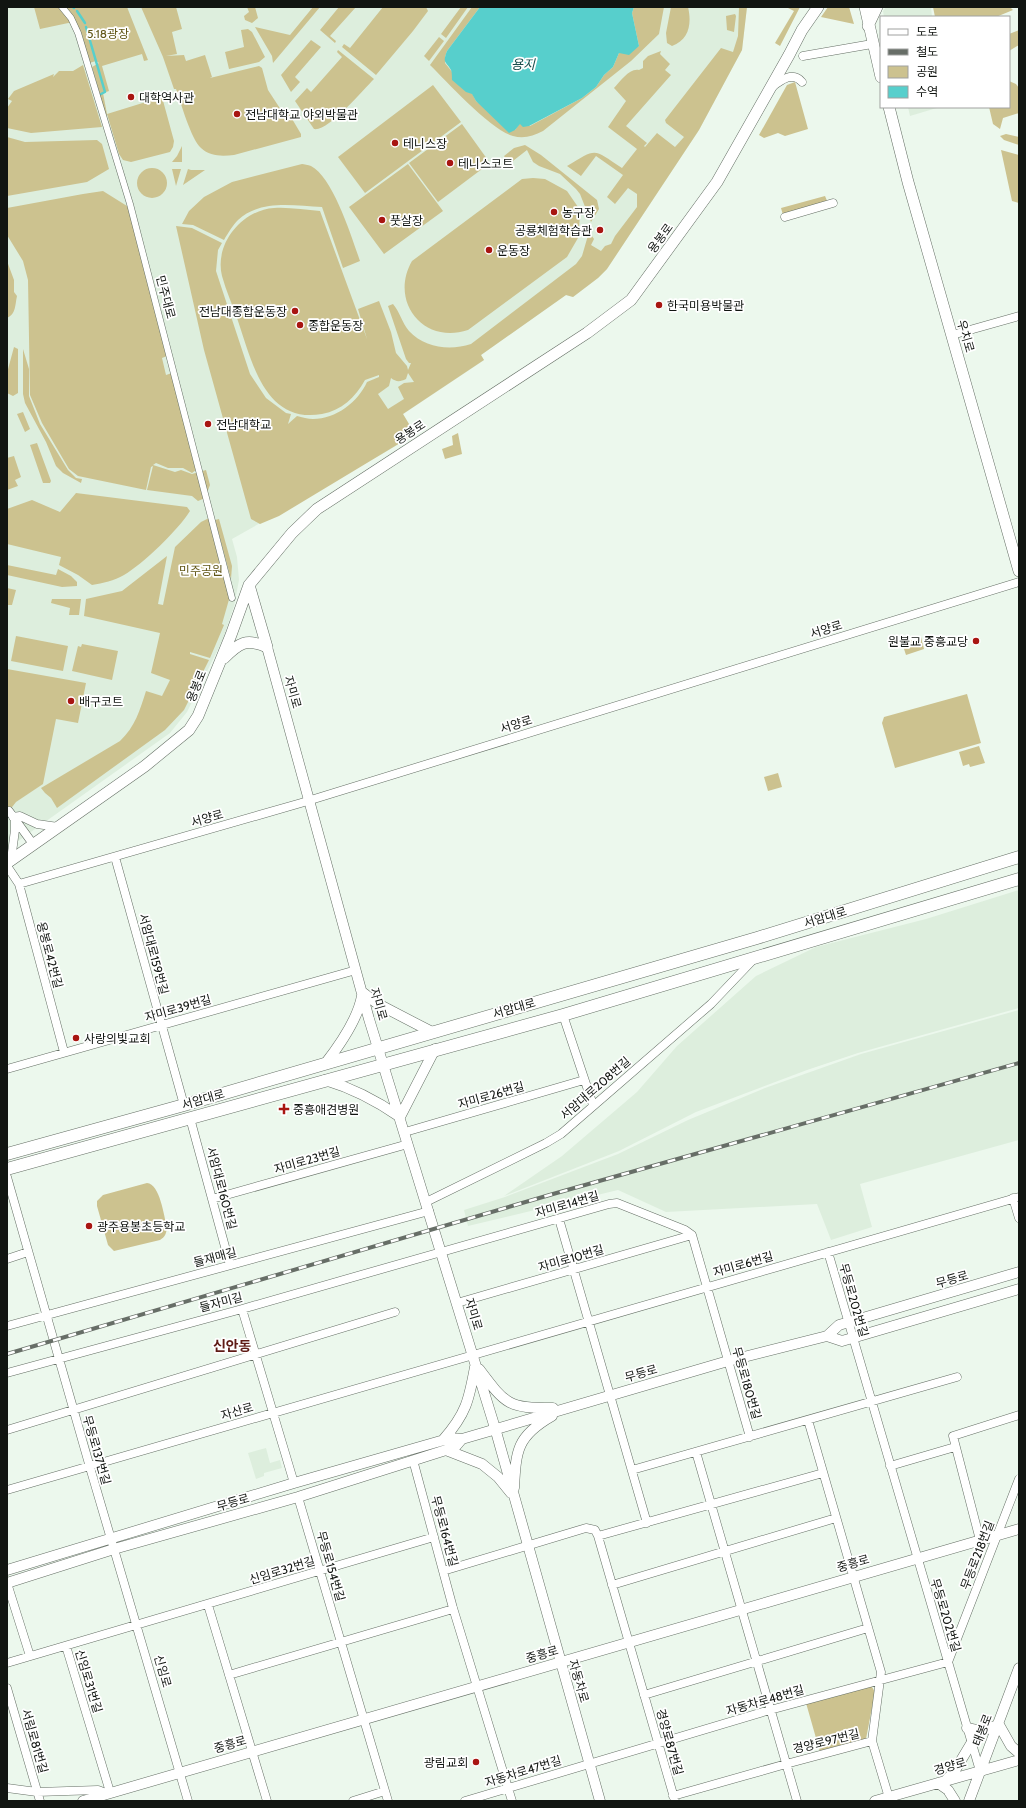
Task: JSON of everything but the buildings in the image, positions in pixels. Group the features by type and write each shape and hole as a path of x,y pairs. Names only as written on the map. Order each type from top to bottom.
{"main road":[{"path":"802,30 812,7"},
{"name":"용봉로","path":"8,863 145,766 189,730 198,716 249,585 292,533 317,509 587,333 630,300 717,182 802,30 818,7"},
{"path":"864,7 880,73"},
{"path":"868,26 877,7"},
{"name":"우치로","path":"889,108 908,182 1019,571"},
{"name":"자미로","path":"249,585 267,647"},
{"path":"220,661 232,650 244,643 257,643 267,647"},
{"name":"서암대로","path":"7,1154 184,1105 757,938 1019,857"},
{"name":"서암대로","path":"7,1169 435,1049 563,1015 1019,879"}],"street":[{"name":"민주대로","path":"62,7 71,18 78,33 130,204 232,598"},
{"path":"803,56 872,44"},
{"path":"771,87 788,77 799,78 802,82"},
{"path":"785,217 833,203"},
{"path":"952,334 1019,316"},
{"name":"서양로","path":"19,884 310,800 1019,582"},
{"name":"자미로","path":"267,647 362,992 440,1252 495,1428"},
{"path":"12,816 20,816 37,824 58,827"},
{"path":"12,816 33,844"},
{"path":"8,863 15,830 12,816"},
{"name":"서암대로159번길","path":"115,857 184,1105"},
{"name":"용봉로42번길","path":"8,863 19,884 64,1052"},
{"name":"서암대로208번길","path":"427,1206 561,1134 711,1004 755,958"},
{"name":"자미로39번길","path":"7,1069 356,970"},
{"path":"325,1064 336,1051 360,1007 362,992 378,1004 432,1032"},
{"path":"563,1015 593,1105"},
{"path":"326,1080 345,1086 382,1104 400,1117 435,1049"},
{"name":"자미로26번길","path":"405,1132 584,1080"},
{"name":"서암대로160번길","path":"190,1118 230,1265"},
{"name":"자미로23번길","path":"212,1199 408,1144"},
{"name":"무등로137번길","path":"7,1177 72,1410 114,1549"},
{"path":"1016,1197 1019,1218"},
{"name":"자미로6번길","path":"474,1360 589,1321 1016,1197"},
{"name":"자미로14번길","path":"440,1252 617,1203 685,1230 692,1235"},
{"name":"들재매길","path":"7,1326 230,1265 427,1206"},
{"path":"559,1219 647,1522"},
{"path":"692,1235 707,1287"},
{"name":"자미로10번길","path":"457,1303 692,1235"},
{"path":"7,1259 28,1252"},
{"name":"들자미길","path":"7,1373 242,1309 440,1252"},
{"name":"무등로202번길","path":"828,1252 980,1771"},
{"name":"무등로","path":"7,1570 294,1483 443,1440 462,1438 728,1361 827,1336 839,1325 1019,1272"},
{"name":"무등로180번길","path":"632,1470 750,1437 707,1287"},
{"name":"무등로","path":"827,1336 842,1341 1019,1289"},
{"path":"242,1309 294,1483"},
{"path":"7,1430 395,1312"},
{"path":"474,1360 498,1393 513,1405 524,1408 565,1408"},
{"path":"443,1440 460,1419 469,1401 474,1360"},
{"name":"자산로","path":"7,1490 273,1413 474,1360"},
{"path":"750,1437 957,1377"},
{"path":"513,1496 516,1457 520,1443 529,1432 565,1408"},
{"path":"980,1540 953,1436 1019,1414"},
{"path":"808,1420 881,1672 872,1741 889,1799"},
{"name":"자동차로","path":"495,1428 600,1801"},
{"name":"무등로","path":"30,1656 7,1583 114,1549 298,1497 446,1450 456,1446 462,1438"},
{"path":"890,1466 955,1447"},
{"path":"446,1450 482,1464 498,1477 513,1496"},
{"name":"경양로97번길","path":"696,1452 740,1610 797,1801"},
{"name":"무등로164번길","path":"413,1460 453,1609 512,1801"},
{"path":"443,1571 586,1528 595,1530 598,1536 823,1473"},
{"name":"무등로218번길","path":"948,1662 1019,1479"},
{"name":"무등로154번길","path":"298,1497 388,1801"},
{"path":"612,1585 836,1518"},
{"name":"중흥로","path":"83,1801 1019,1529"},
{"name":"경양로87번길","path":"598,1536 674,1798 731,1779"},
{"name":"신임로32번길","path":"138,1626 434,1537"},
{"name":"신임로","path":"114,1549 138,1626 188,1801"},
{"path":"208,1605 267,1801"},
{"path":"229,1675 289,1656 453,1609"},
{"name":"신임로31번길","path":"7,1663 138,1626"},
{"path":"644,1695 868,1628"},
{"name":"신임로31번길","path":"66,1646 89,1722 108,1793"},
{"name":"자동차로48번길","path":"589,1764 770,1710 948,1662"},
{"name":"태봉로","path":"969,1801 1019,1668"},
{"name":"서림로81번길","path":"7,1688 40,1801"},
{"path":"967,1728 981,1732 998,1724 1011,1746 1019,1753"},
{"name":"경양로97번길","path":"731,1779 872,1741"},
{"path":"955,1801 941,1782 954,1772 972,1742"},
{"name":"경양로","path":"875,1801 889,1799 941,1782 1019,1760"},
{"name":"자동차로47번길","path":"465,1801 589,1764"},
{"path":"7,1788 37,1792 98,1790 108,1793"},
{"path":"353,1801 385,1791"}],"shaded area":[{"name":"전남대학교","path":"7,7 747,7 742,50 699,130 607,269 598,278 573,297 566,295 481,355 484,360 403,414 415,434 232,539 237,557 239,580 234,606 223,639 187,712 170,733 7,849"},
{"path":"886,7 931,7 932,16 884,16 883,11"},
{"path":"908,108 937,108 910,116"},
{"path":"1019,890 1019,1008 858,1053 807,1070 696,1112 619,1151 504,1196 562,1156 637,1092 677,1046 756,976 816,947 926,919"},
{"path":"1019,1010 1019,1140 860,1184 872,1227 831,1240 817,1204 666,1212 618,1190 468,1226 464,1210 505,1197 618,1154 688,1120 765,1088 861,1054"},
{"path":"266,1448 270,1463 280,1460 282,1468 264,1473 264,1476 256,1479 248,1453"}],"green space":[{"path":"34,7 61,7 73,22 40,29"},
{"name":"5.18광장","path":"66,7 127,7 148,60 144,61 142,54 102,66 109,91 103,93 107,114 106,116 92,67 99,63 96,61 89,63"},
{"path":"141,7 176,7 182,29 172,32 177,54 166,56 184,55 186,61 205,55 212,77 210,78 259,66 262,68 268,90 283,113 285,112 285,107 301,134 301,137 234,155 225,156 208,153 201,148 190,129 176,89 174,89 163,57"},
{"path":"247,7 255,7 258,18 252,23 245,20 244,16 249,12"},
{"path":"313,7 320,7 273,63 272,56 255,27 290,35"},
{"path":"339,7 356,7 330,36 336,41 335,43 320,30"},
{"path":"383,7 426,7 428,11 376,75 342,47 344,44 350,48"},
{"path":"461,7 468,7 446,38 441,34"},
{"path":"472,7 480,7 447,51 445,63 468,92 472,93 476,101 515,130 520,123 530,126 582,98 596,87 604,75 613,67 619,53 639,46 632,13 634,7 664,7 659,34 631,61 543,131 532,136 521,137 513,136 504,132 482,116 430,65"},
{"path":"671,7 688,7 690,19 686,36 672,46 667,43 666,33"},
{"path":"739,7 747,7 742,50 699,130 607,269 598,278 573,297 566,295 481,355 484,360 403,414 415,434 279,516 260,524 251,519 204,350 176,226 192,228 222,243 218,250 216,271 250,374 266,398 286,413 291,414 288,424 297,416 313,419 330,416 345,408 358,396 367,382 379,377 379,375 365,380 352,398 342,406 336,410 322,414 303,415 287,409 274,400 264,387 256,371 222,276 222,252 226,241 241,222 262,210 274,208 320,211 367,339 358,309 379,301 391,332 396,353 407,366 408,370 411,363 409,363 406,359 388,306 393,304 409,331 422,341 446,347 471,344 576,264 582,256 589,232 594,239 591,245 601,251 605,246 611,244 615,236 637,207 637,194 628,188 615,204 607,197 623,175 596,156 581,176 567,166 590,153 595,153 606,157 622,168 637,149 608,127 626,101 614,88 629,73 643,68 643,61 648,56 661,51 660,54 670,64 665,70 671,75 626,126 647,143 644,146 645,147 657,133 675,147 684,137 666,123 665,120 721,48 733,52 738,36","holes":["408,373 414,382 404,383 398,387 404,399 388,409 378,394 389,386 391,378 396,381 402,381 406,379"]},
{"path":"786,7 800,7 780,46 775,43 794,11"},
{"path":"828,7 849,7 854,24 821,17"},
{"path":"933,7 1010,7 1013,10 998,16 935,16"},
{"path":"735,14 734,32 727,30 726,16"},
{"path":"248,29 252,32 265,57 259,62 229,69 225,52 244,47 241,30"},
{"path":"1019,30 1019,45 1010,50 1010,34"},
{"path":"439,37 444,41 429,61 424,56"},
{"path":"311,40 321,47 295,77 300,82 291,92 281,75"},
{"path":"338,50 374,79 328,124 314,129 295,101 307,88 311,92 342,57 337,52"},
{"path":"83,65 102,127 31,133 7,128 7,108 12,101 8,99 14,91 54,74 53,77 59,71 73,71"},
{"path":"1010,81 1016,84 1019,88 1019,113 1003,118 1000,129 993,124 989,108 1010,108"},
{"path":"795,82 808,129 785,136 778,133 764,138 759,135 787,85"},
{"name":"테니스장","path":"433,85 461,122 365,193 338,157"},
{"path":"162,97 174,141 173,147 170,152 131,162 123,160 119,154 107,114"},
{"name":"테니스코트","path":"462,124 490,163 438,202 409,163"},
{"path":"1006,134 1019,137 1019,145 1004,140 1000,136"},
{"path":"7,137 25,142 97,140 102,144 109,169 87,182 7,196"},
{"path":"525,145 541,155 597,200 599,209 591,222 580,194 576,189 560,174 539,166 533,162 527,150 509,164 504,156 514,148"},
{"path":"182,146 182,162 172,162 177,156"},
{"path":"1001,150 1019,155 1019,203 1012,201"},
{"path":"302,164 311,166 319,172 327,182 341,209 360,261 343,268 322,207 278,205 257,209 247,213 238,220 224,240 193,225 182,224 189,211 204,197 232,182"},
{"path":"408,164 443,211 384,254 349,207"},
{"path":"152,168 163,172 167,183 163,194 152,198 141,194 137,183 141,172"},
{"path":"172,169 181,169 176,186"},
{"path":"188,169 191,170 205,170 183,185"},
{"name":"운동장","path":"522,179 545,179 567,191 578,207 580,216 578,238 567,257 468,330 452,333 437,331 424,325 414,316 408,304 405,291 406,276 412,261"},
{"path":"103,191 127,206 129,210 167,356 162,358 166,375 172,373 196,470 192,473 183,468 168,468 156,463 153,465 175,472 181,470 192,474 206,470 210,485 205,498 198,501 192,496 147,490 153,466 151,467 146,490 78,476 69,469 42,423 30,395 28,280 23,261 7,235 7,208"},
{"path":"825,196 828,203 783,215 781,208"},
{"path":"7,261 14,280 14,292 17,296 14,312 7,318"},
{"path":"14,347 18,349 18,393 13,396 7,393 7,373"},
{"path":"23,349 29,369 29,396 40,424 68,470 76,478 82,479 81,483 63,473 56,466 46,442 25,403 23,394"},
{"path":"23,412 30,429 25,432 17,414"},
{"path":"458,433 462,454 445,459 442,449 453,445 452,436"},
{"path":"37,443 51,481 50,483 43,483 30,445"},
{"path":"14,456 21,477 15,480 18,486 7,490 7,458"},
{"path":"76,493 187,507 190,511 178,527 150,555 132,570 116,579 92,585 78,575 59,565 61,557 7,544 7,509 32,500 60,512"},
{"name":"민주공원","path":"209,518 230,596 222,624 224,625 210,658 190,652 190,654 209,660 184,710 165,730 57,808 51,798 41,788 120,741 130,730 146,691 162,696 170,680 151,673 160,633 84,616 86,599 122,591 167,556 158,604 163,605 175,547 201,522"},
{"path":"219,519 232,566 231,579 215,520"},
{"path":"7,565 56,575 58,569 71,576 77,582 77,586 62,587 7,575"},
{"path":"7,588 16,590 12,605 7,605"},
{"path":"52,599 81,599 79,615 69,615 70,608 51,603"},
{"path":"16,636 68,646 63,671 11,661"},
{"path":"921,637 924,649 906,655 902,643"},
{"path":"82,644 118,651 112,680 72,671 78,646 81,647"},
{"path":"7,669 86,683 78,723 56,719 43,784 16,802 9,811 7,811"},
{"path":"967,694 981,743 895,768 882,723 884,717"},
{"path":"979,746 985,763 970,767 969,764 963,766 959,752"},
{"path":"778,773 782,787 768,791 764,777"},
{"path":"147,1183 155,1189 161,1201 167,1228 165,1235 160,1240 114,1251 108,1245 97,1206 97,1201 103,1195"},
{"path":"869,1686 872,1687 875,1692 866,1739 820,1752 806,1703"}],"water":[{"name":"용지","path":"480,7 634,7 632,13 639,46 629,55 619,53 613,67 604,75 596,87 582,98 529,126 523,127 520,124 515,130 509,133 476,101 472,94 466,92 452,80 451,70 445,62 447,51"}],"waterway":[{"path":"77,11 85,23"},
{"path":"86,27 105,92 99,95"}],"railway":[{"path":"7,1354 553,1194 1019,1063"}],"place":[{"name":"대학역사관","path":"131,97"},
{"name":"전남대학교 야외박물관","path":"237,114"},
{"name":"테니스장","path":"395,143"},
{"name":"테니스코트","path":"450,163"},
{"name":"농구장","path":"554,212"},
{"name":"풋살장","path":"382,220"},
{"name":"공룡체험학습관","path":"600,230"},
{"name":"운동장","path":"489,250"},
{"name":"한국미용박물관","path":"659,305"},
{"name":"전남대종합운동장","path":"295,311"},
{"name":"종합운동장","path":"300,325"},
{"name":"전남대학교","path":"208,424"},
{"name":"원불교 중흥교당","path":"976,641"},
{"name":"배구코트","path":"71,701"},
{"name":"사랑의빛교회","path":"76,1038"},
{"name":"중흥애견병원","path":"284,1109"},
{"name":"광주용봉초등학교","path":"89,1226"},
{"name":"광림교회","path":"476,1762"}],"district":[{"name":"신안동","path":"232,1346"}]}
